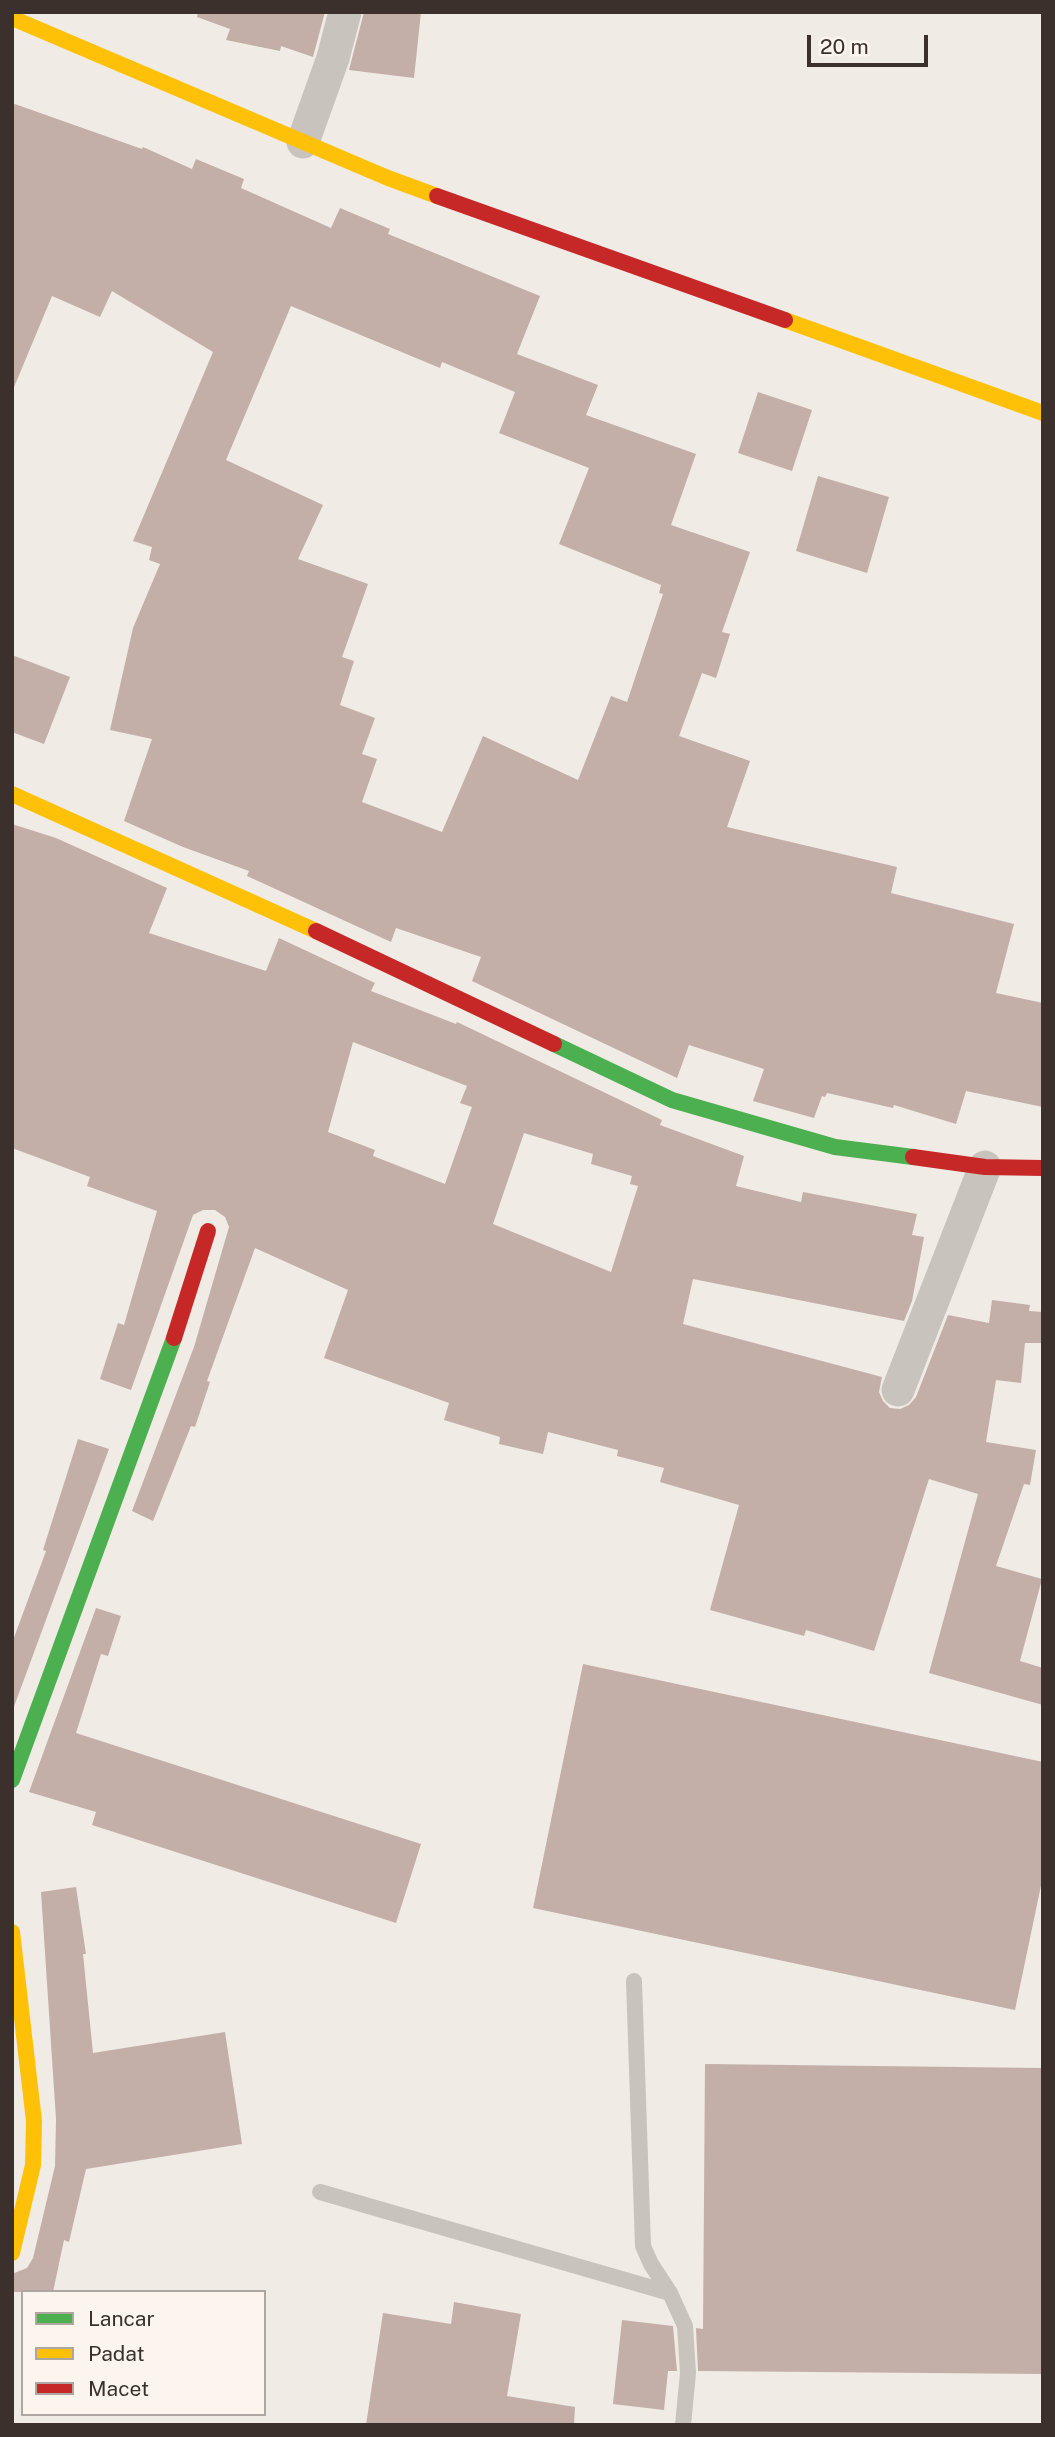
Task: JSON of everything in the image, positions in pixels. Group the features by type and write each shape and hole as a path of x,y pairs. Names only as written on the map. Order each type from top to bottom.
{"street":[{"path":"303,142 333,58 345,12"},
{"path":"14,24 303,142 536,233 1043,413"},
{"path":"12,794 260,905 672,1100 835,1147 985,1167 1043,1168"},
{"path":"898,1390 985,1167"},
{"path":"12,1780 51,1667 173,1340 208,1231"},
{"path":"12,1931 34,2121 33,2165 12,2253"}],"lane":[{"path":"634,1981 643,2246 685,2326 688,2373 683,2425"},
{"path":"320,2192 670,2293"}],"building":[{"path":"198,12 325,12 313,57 281,46 280,51 226,40 230,29 197,17"},
{"path":"364,12 421,12 414,78 349,70"},
{"path":"12,103 142,149 143,147 192,169 196,159 244,179 241,188 331,228 340,208 390,229 388,234 540,296 517,354 598,385 586,415 696,454 671,525 750,552 722,632 730,634 716,678 702,673 679,736 750,761 727,827 897,867 891,893 1014,924 996,993 1043,1003 1043,1107 966,1091 956,1124 894,1105 893,1108 827,1093 825,1097 822,1096 814,1118 753,1101 764,1069 689,1045 677,1078 472,981 481,957 396,928 391,942 247,876 249,871 183,847 124,821 152,739 110,730 133,628 160,564 149,560 152,547 133,541 213,352 112,291 100,317 52,296 12,392","holes":["291,306 440,368 442,362 515,392 499,433 589,468 559,544 661,585 659,593 663,594 627,702 611,696 578,780 483,736 442,832 362,802 377,759 362,754 375,718 340,705 354,661 342,657 368,584 298,559 323,505 226,460"]},
{"path":"758,392 812,410 792,471 738,453"},
{"path":"818,476 889,497 867,573 796,551"},
{"path":"12,655 70,677 44,744 12,732"},
{"path":"12,824 56,838 167,888 149,933 266,971 279,938 375,983 371,991 456,1024 457,1022 662,1120 660,1125 744,1156 736,1186 801,1202 803,1192 917,1214 912,1235 924,1237 912,1301 904,1321 693,1279 683,1324 882,1377 879,1392 883,1401 890,1408 900,1409 909,1405 916,1397 948,1315 989,1323 992,1300 1030,1305 1029,1311 1043,1312 1043,1343 1025,1343 1021,1383 996,1380 986,1442 1036,1450 1030,1485 1024,1484 996,1566 1042,1579 1020,1661 1043,1668 1043,1705 929,1673 978,1494 929,1479 874,1651 806,1630 804,1636 710,1610 739,1505 660,1482 664,1468 617,1456 618,1450 548,1432 543,1454 499,1444 500,1437 444,1420 449,1403 324,1358 348,1290 255,1248 207,1381 210,1382 195,1427 191,1426 153,1521 132,1511 194,1347 229,1227 225,1217 215,1210 203,1210 193,1215 131,1390 100,1379 118,1323 124,1325 157,1211 87,1186 90,1177 12,1148","holes":["353,1042 467,1086 460,1103 472,1107 445,1184 373,1156 375,1150 328,1132","524,1133 593,1154 591,1164 632,1176 630,1184 638,1186 611,1272 493,1224"]},
{"path":"78,1439 109,1449 12,1712 12,1643 46,1551 43,1550"},
{"path":"96,1608 121,1616 108,1656 101,1654 76,1733 421,1844 396,1923 92,1825 96,1812 29,1792"},
{"path":"583,1664 1043,1762 1043,1876 1015,2010 533,1908"},
{"path":"76,1887 86,1954 83,1954 93,2053 225,2032 242,2144 86,2169 69,2242 64,2240 53,2290 12,2292 12,2274 27,2268 33,2258 55,2166 56,2119 41,1892"},
{"path":"705,2064 1043,2068 1043,2374 698,2371 696,2328 703,2329"},
{"path":"454,2302 521,2314 507,2396 575,2407 574,2425 366,2425 383,2313 451,2324"},
{"path":"622,2320 673,2326 677,2371 668,2371 664,2410 613,2404"}],"traffic: fast":[{"path":"554,1044 672,1100 835,1147 913,1157"},
{"path":"12,1780 174,1338"}],"traffic: slow":[{"path":"12,18 388,178 437,196"},
{"path":"785,320 1043,413"},
{"path":"12,794 316,931"},
{"path":"12,1932 34,2121 33,2165 12,2253"}],"traffic: jam":[{"path":"437,196 785,320"},
{"path":"316,931 554,1044"},
{"path":"913,1157 985,1167 1043,1168"},
{"path":"174,1338 208,1231"}]}
